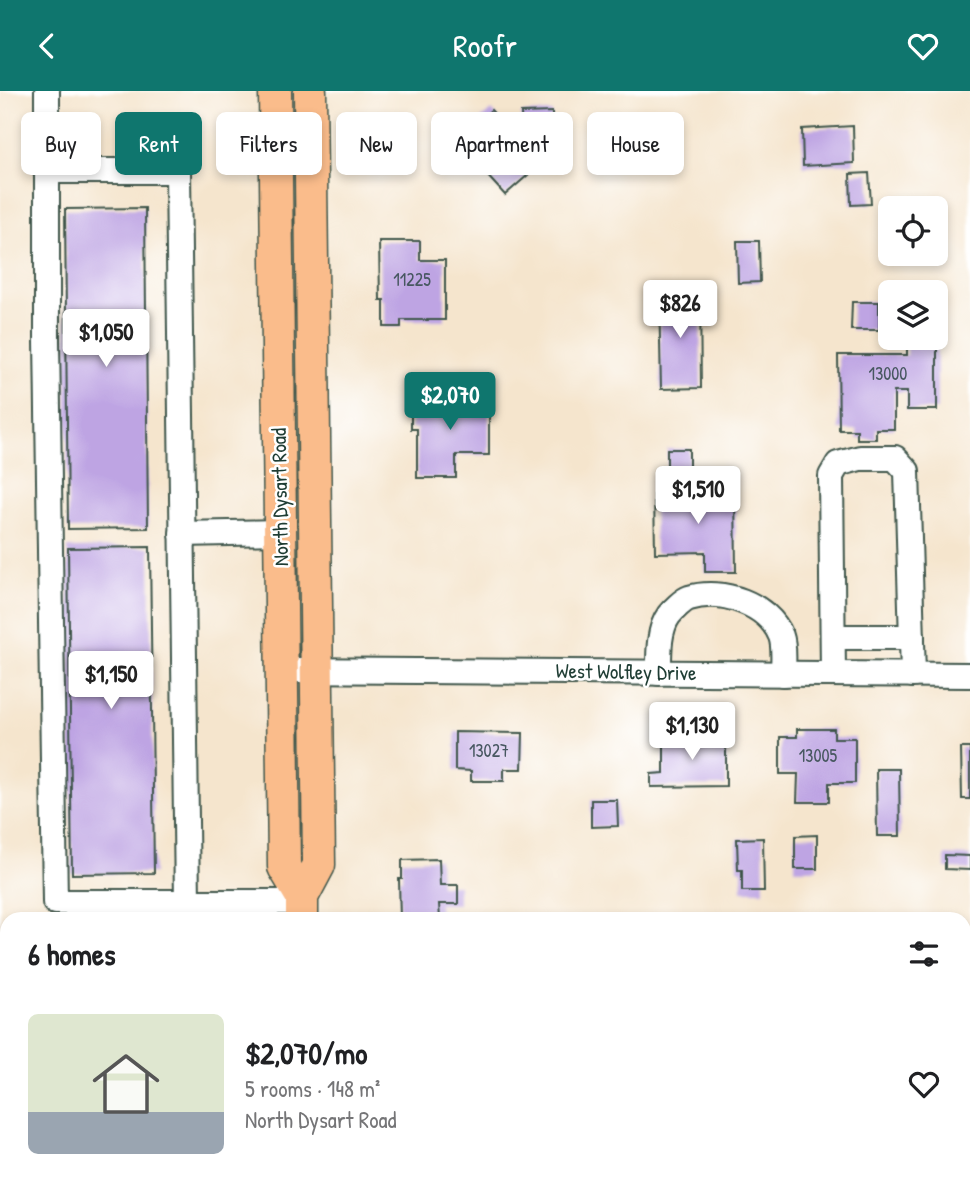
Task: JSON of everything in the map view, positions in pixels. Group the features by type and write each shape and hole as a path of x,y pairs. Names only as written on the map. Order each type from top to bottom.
{"main road":[{"name":"North Dysart Road","path":"275,91 284,867 302,906"},
{"name":"North Dysart Road","path":"302,906 319,865 310,91"}],"street":[{"path":"47,91 47,112"},
{"path":"101,171 178,171 187,902"},
{"path":"46,175 55,902 187,902 302,906"},
{"path":"833,674 831,476 838,464 860,458 895,458 907,471 913,675"},
{"path":"182,534 280,532"},
{"path":"659,673 662,633 668,617 687,599 712,596 746,602 772,620 782,639 783,674"},
{"path":"833,637 912,636"},
{"name":"West Wolfley Drive","path":"282,670 970,675"}],"building":[{"path":"853,126 854,163 803,166 802,129"},
{"path":"869,173 871,204 851,205 850,174"},
{"path":"487,175 528,175 505,195"},
{"path":"145,208 148,528 68,529 65,209"},
{"path":"379,241 420,241 420,260 445,260 445,320 401,320 401,327 384,327 384,300 380,300"},
{"path":"737,241 759,241 760,282 738,283"},
{"path":"700,292 701,388 661,389 659,293"},
{"path":"852,302 878,302 878,330 851,330"},
{"path":"907,350 937,350 937,410 907,410 907,392 894,392 894,429 876,429 876,439 857,439 857,430 839,430 838,355 907,355"},
{"path":"420,395 489,395 489,455 456,455 456,478 417,478 417,429 411,429 411,411 420,411"},
{"path":"667,449 689,449 689,472 667,472"},
{"path":"654,490 735,490 736,572 705,572 705,552 655,553"},
{"path":"150,547 154,873 72,874 68,548"},
{"path":"797,729 834,729 834,738 855,738 855,783 829,783 829,802 797,802 798,774 780,774 780,737 797,737"},
{"path":"455,732 523,733 522,769 504,769 504,781 471,781 471,771 455,770"},
{"path":"707,733 708,741 726,741 726,786 651,787 651,774 664,773 664,734"},
{"path":"961,748 970,748 970,799 962,799"},
{"path":"876,769 899,769 900,836 877,836"},
{"path":"591,800 617,800 618,826 591,827"},
{"path":"817,835 817,869 795,869 795,836"},
{"path":"763,838 764,891 742,891 737,839"},
{"path":"945,855 970,856 970,870 945,869"},
{"path":"439,859 440,885 458,885 458,904 439,904 440,912 400,912 399,879 402,879 402,860"}]}
